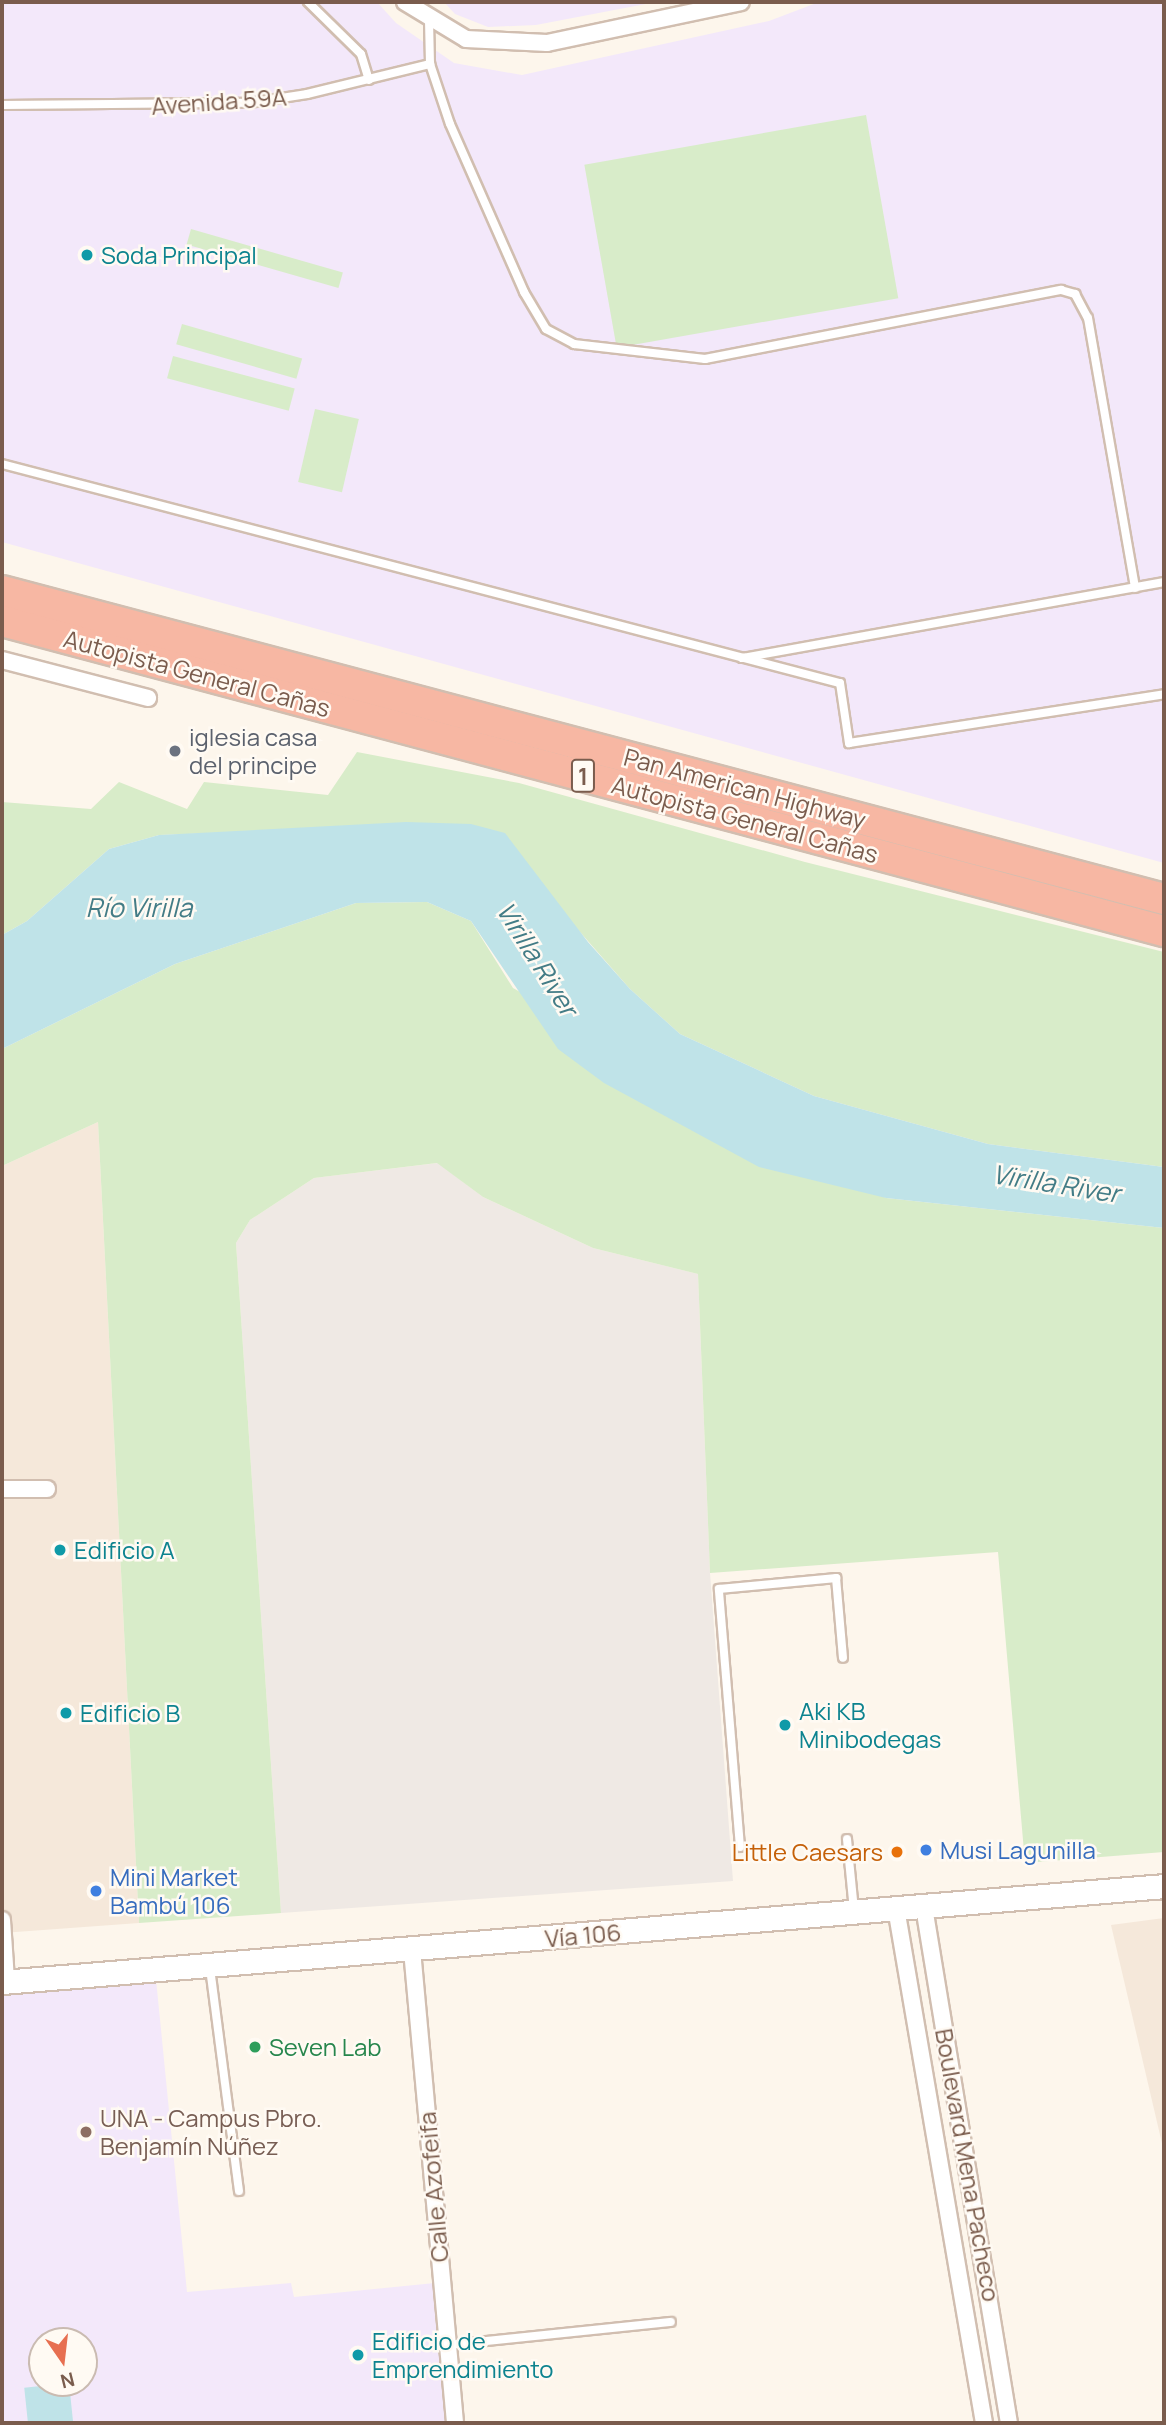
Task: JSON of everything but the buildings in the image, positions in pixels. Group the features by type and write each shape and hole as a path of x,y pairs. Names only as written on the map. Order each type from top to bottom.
{"highway":[{"name":"Pan American Highway","path":"2,591 1164,899"},
{"name":"Autopista General Cañas","path":"2,621 1164,931"}],"main road":[{"name":"Vía 106","path":"4,1982 1164,1886"}],"street":[{"path":"405,2 429,20 466,39 501,43 547,43 741,2"},
{"path":"2,660 148,698"},
{"path":"2,1489 47,1489"},
{"name":"Boulevard Mena Pacheco","path":"924,1907 995,2320 1009,2423"},
{"name":"Boulevard Mena Pacheco","path":"896,1908 970,2324 984,2423"},
{"path":"2,1920 4,1982"},
{"name":"Calle Azofeifa","path":"412,1950 455,2423"},
{"path":"935,2124 960,2119"},
{"path":"970,2324 995,2320"}],"lane":[{"path":"308,2 361,54 369,80"},
{"path":"429,20 430,64 450,124 524,292 546,329 573,344 705,359 1061,289 1075,294 1088,318 1135,588"},
{"name":"Avenida 59A","path":"2,105 249,103 369,80 430,64"},
{"path":"2,464 840,683 849,743 1164,694"},
{"path":"739,658 1164,582"},
{"path":"740,1847 719,1589 836,1578 843,1658"},
{"path":"847,1839 854,1910"},
{"path":"210,1966 239,2191"},
{"path":"447,2345 671,2322"}],"shaded area":[{"path":"2,2 377,2 396,23 454,63 522,75 769,21 819,2 1164,2 1164,863 2,542"},
{"path":"444,2 656,2 536,25 488,27 455,14"},
{"path":"98,1122 139,1923 2,1933 2,1166"},
{"path":"438,1163 483,1197 593,1248 698,1274 710,1573 733,1881 281,1913 236,1243 250,1220 314,1178"},
{"path":"1164,1918 1164,2152 1111,1925"},
{"name":"UNA - Campus Pbro. Benjamín Núñez","path":"155,1969 187,2292 291,2283 294,2297 435,2283 447,2423 2,2423 2,1982"}],"green space":[{"path":"866,115 898,298 617,348 584,165"},
{"path":"191,229 343,273 338,288 187,244"},
{"path":"182,324 302,358 296,379 176,344"},
{"path":"173,356 295,389 289,411 167,378"},
{"path":"315,409 359,419 342,492 298,482"},
{"path":"357,752 519,783 805,862 1164,952 1164,1167 988,1144 814,1096 680,1034 630,989 559,908 245,832 159,835 109,849 27,921 2,935 2,802 91,809 119,782 187,809 204,782 328,795"},
{"path":"427,902 471,921 513,988 886,1198 1164,1228 1164,1852 1025,1863 998,1552 710,1573 698,1274 593,1248 483,1197 437,1163 314,1178 250,1220 236,1243 281,1913 139,1923 98,1122 2,1166 2,1049 175,964 356,903"}],"water":[{"name":"Río Virilla","path":"406,822 471,824 505,833 588,942 630,989 680,1034 814,1096 988,1144 1164,1167 1164,1228 886,1198 759,1167 604,1083 558,1049 471,921 427,902 356,903 175,964 2,1049 2,935 27,921 109,849 159,835"},
{"path":"28,2387 28,2397 70,2397 73,2423 28,2423 24,2388"}],"place":[{"name":"Soda Principal","path":"87,255"},
{"name":"iglesia casa del principe","path":"175,751"},
{"name":"Edificio A","path":"60,1550"},
{"name":"Edificio B","path":"66,1713"},
{"name":"Aki KB Minibodegas","path":"785,1725"},
{"name":"Musi Lagunilla","path":"926,1850"},
{"name":"Little Caesars","path":"897,1852"},
{"name":"Mini Market Bambú 106","path":"96,1891"},
{"name":"Seven Lab","path":"255,2047"},
{"name":"UNA - Campus Pbro. Benjamín Núñez","path":"86,2132"},
{"name":"Edificio de Emprendimiento","path":"358,2355"}],"water label":[{"name":"Virilla River","path":"537,959"},
{"name":"Virilla River","path":"1056,1184"}]}
